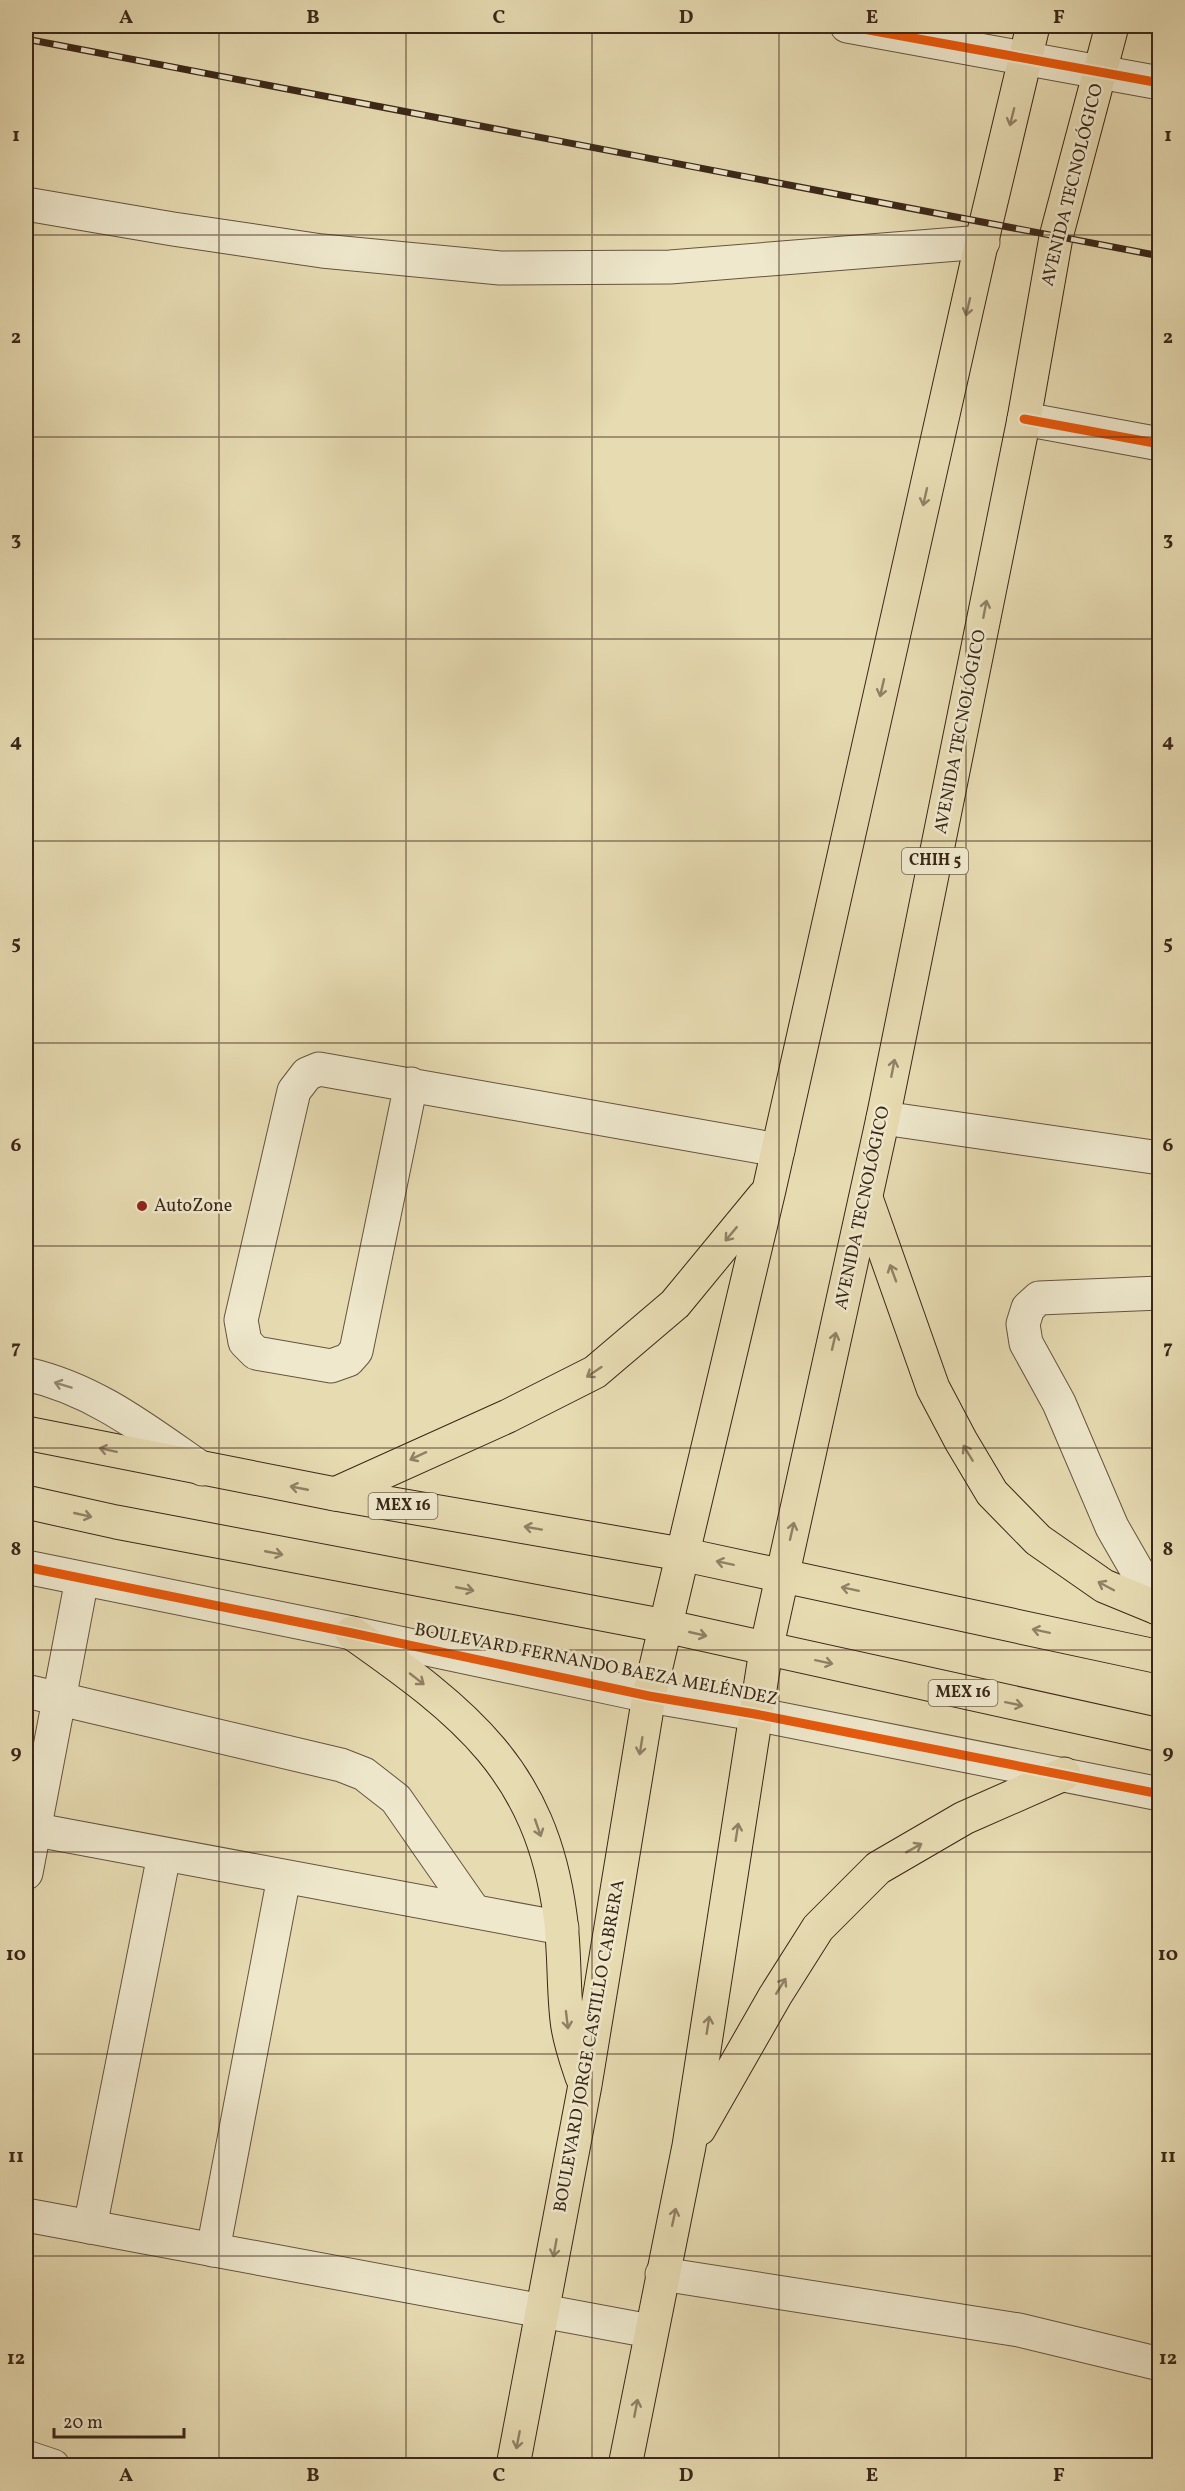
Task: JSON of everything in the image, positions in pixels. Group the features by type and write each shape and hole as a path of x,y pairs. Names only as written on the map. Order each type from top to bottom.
{"main road":[{"path":"665,1626 769,1190 1033,26"},
{"name":"AVENIDA TECNOLÓGICO","path":"689,2146 766,1650 883,1118 1024,418 1056,237 1112,26"},
{"path":"335,1494 508,1416 595,1372 675,1304 769,1190"},
{"path":"866,1198 933,1388 992,1493 1038,1540 1104,1586 1159,1609"},
{"name":"MEX 16","path":"26,1433 335,1494 681,1554 1160,1657"},
{"name":"MEX 16","path":"26,1502 116,1522 665,1626 1160,1735"},
{"name":"BOULEVARD JORGE CASTILLO CABRERA","path":"513,2466 585,2085 649,1696 665,1626"},
{"path":"352,1633 413,1676 455,1710 507,1768 536,1820 549,1860 562,1928 567,2021 571,2044 585,2085"},
{"path":"625,2466 650,2331 689,2146 776,1995 818,1928 878,1868 964,1818 1064,1774"}],"street":[{"path":"847,26 1160,84"},
{"path":"26,204 322,251 500,268 670,267 983,242"},
{"path":"1024,418 1160,444"},
{"path":"411,1084 356,1351 348,1360 331,1366 256,1353 245,1342 241,1320 294,1091 299,1081 307,1074 319,1069 411,1084 778,1150"},
{"path":"883,1118 1160,1158"},
{"path":"1159,1609 1112,1527 1059,1403 1026,1343 1023,1324 1028,1308 1039,1298 1160,1293"},
{"path":"26,1374 82,1391 129,1418 202,1469"},
{"name":"BOULEVARD FERNANDO BAEZA MELÉNDEZ","path":"26,1567 649,1696 756,1714 1160,1794"},
{"path":"26,1873 30,1829 82,1579"},
{"path":"26,1691 341,1765 364,1774 396,1799 474,1911"},
{"path":"30,1829 562,1928"},
{"path":"90,2227 164,1855"},
{"path":"213,2250 284,1877"},
{"path":"26,2215 650,2331"},
{"path":"662,2274 1020,2330 1160,2364"},
{"path":"26,2457 53,2466"}],"railway":[{"path":"26,39 1160,256"}],"cycle path":[{"path":"847,26 1160,83"},
{"path":"1024,419 1160,444"},
{"path":"26,1567 649,1696 755,1714 1160,1794"}],"place":[{"name":"AutoZone","path":"142,1206"}]}
